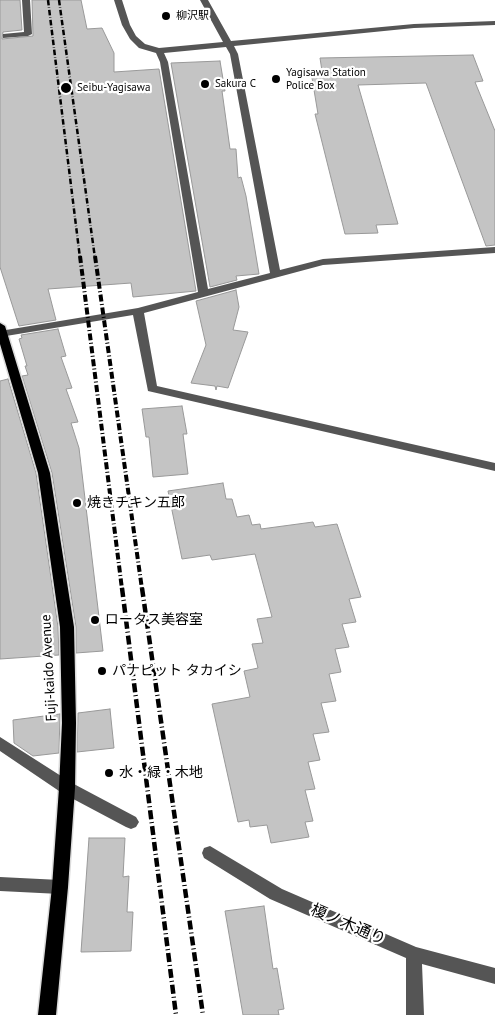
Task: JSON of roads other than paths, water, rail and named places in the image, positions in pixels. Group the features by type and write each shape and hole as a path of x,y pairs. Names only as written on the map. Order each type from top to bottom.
{"main road":[{"name":"Fuji-kaido Avenue","path":"0,331 44,473 65,617 69,723 67,788 60,887 47,1015"}],"street":[{"path":"6,36 28,34 26,0"},
{"path":"118,0 126,25 133,37 142,46 159,51 414,26 495,22"},
{"path":"204,0 234,54 274,274"},
{"path":"159,51 164,62 204,294"},
{"path":"0,331 138,311 323,262 495,250"},
{"path":"138,311 152,388 495,467"},
{"path":"0,743 67,788 130,822"},
{"name":"榎ノ木通り","path":"210,853 276,894 414,954 495,976"},
{"path":"0,884 60,887"},
{"path":"414,954 415,1015"}],"railway":[{"path":"48,0 80,258"},
{"path":"59,0 95,258"},
{"path":"80,256 122,589"},
{"path":"95,256 142,589"},
{"path":"122,588 176,1015"},
{"path":"142,588 203,1015"}],"place":[{"name":"柳沢駅","path":"166,16"},
{"name":"Yagisawa Station Police Box","path":"276,79"},
{"name":"Sakura C","path":"205,84"},
{"name":"Seibu-Yagisawa","path":"66,88"},
{"name":"焼きチキン五郎","path":"77,503"},
{"name":"ロータス美容室","path":"95,620"},
{"name":"パナピット タカイシ","path":"102,671"},
{"name":"水・緑・木地","path":"109,773"}]}
